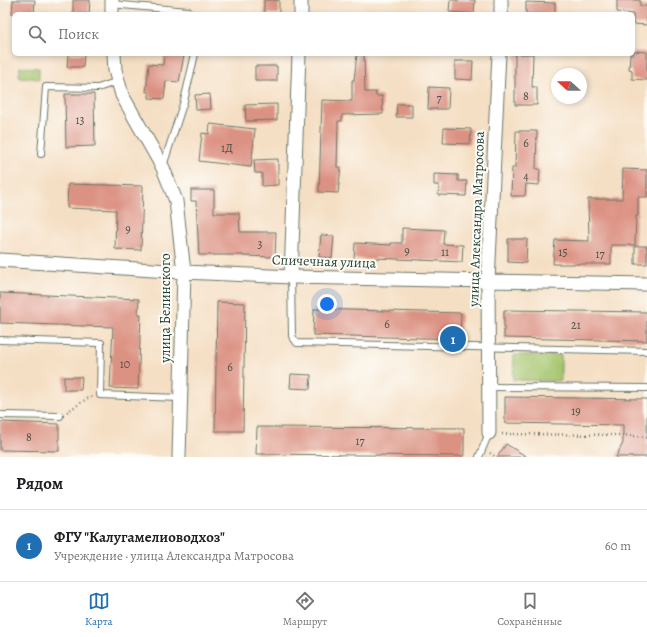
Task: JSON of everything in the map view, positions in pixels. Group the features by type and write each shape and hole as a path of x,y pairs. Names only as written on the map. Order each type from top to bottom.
{"street":[{"path":"501,0 501,12"},
{"name":"улица Белинского","path":"114,56 115,70 122,95 163,168 176,201 184,272 179,457"},
{"path":"291,277 299,56"},
{"name":"улица Александра Матросова","path":"489,434 488,281 499,56"},
{"name":"Спичечная улица","path":"0,260 184,272 291,277 647,284"}],"lane":[{"path":"112,6 189,12"},
{"path":"163,168 184,101 195,56"},
{"path":"41,154 46,87 98,88 118,81"},
{"path":"291,277 292,336 297,343 647,351"},
{"path":"0,340 101,343 100,395 180,398"},
{"path":"489,387 647,388"},
{"path":"0,415 60,416"},
{"path":"479,457 489,434"}],"path":[{"path":"60,416 88,398 100,395"},
{"path":"489,434 647,437"}],"green space":[{"path":"20,67 39,68 39,79 19,77"},
{"path":"514,355 561,355 561,381 513,380"}],"building":[{"path":"13,0 35,0 34,12 12,12"},
{"path":"73,0 90,0 89,12 73,12"},
{"path":"264,0 279,0 279,12 264,12"},
{"path":"450,0 475,0 474,12 449,12"},
{"path":"617,0 640,0 640,6 647,6 647,25 635,24 635,12 617,12"},
{"path":"526,2 555,3 555,12 526,12"},
{"path":"635,51 647,52 647,80 632,79 632,70 629,69 630,56 635,56"},
{"path":"68,56 84,56 83,67 67,67"},
{"path":"164,56 184,56 179,82 166,81 164,99 149,98 149,92 146,92 149,64 163,65"},
{"path":"357,56 364,56 365,92 376,92 376,96 382,96 383,114 342,115 342,121 338,121 337,167 341,167 338,193 319,192 322,100 352,101 352,80 354,80"},
{"path":"515,56 533,56 532,87 537,87 537,105 515,105"},
{"path":"455,61 473,61 472,80 455,79"},
{"path":"255,66 277,66 277,81 255,81"},
{"path":"429,87 449,88 448,109 428,109"},
{"path":"65,94 94,94 95,146 66,147"},
{"path":"210,94 211,109 196,110 195,95"},
{"path":"277,104 277,120 246,121 245,105"},
{"path":"397,104 412,104 412,117 396,117"},
{"path":"210,124 255,129 251,167 199,161 202,133 209,134"},
{"path":"444,128 471,129 470,144 443,143"},
{"path":"516,131 537,131 536,169 540,169 539,185 526,184 525,196 511,196 512,168 515,168"},
{"path":"278,159 278,185 262,186 262,173 255,173 254,160"},
{"path":"623,169 647,170 647,197 638,197 635,245 611,245 611,264 553,264 555,240 589,241 588,199 622,199"},
{"path":"434,174 458,175 458,181 467,181 466,196 438,195 439,185 434,185"},
{"path":"68,184 143,186 141,250 115,249 116,210 67,208"},
{"path":"191,190 214,190 214,213 239,213 240,232 276,232 275,257 199,255 196,201 191,201"},
{"path":"402,228 444,230 443,244 463,245 462,262 375,258 375,260 354,259 355,243 391,245 391,243 402,243"},
{"path":"321,235 334,236 332,258 319,257"},
{"path":"508,239 527,239 526,263 508,262"},
{"path":"635,246 647,246 647,264 635,264"},
{"path":"0,293 139,299 138,314 141,314 138,389 110,388 113,327 0,323"},
{"path":"217,302 245,303 243,431 215,431"},
{"path":"314,309 461,313 460,339 313,335"},
{"path":"504,310 647,312 647,341 504,338"},
{"path":"291,374 311,375 310,389 290,388"},
{"path":"64,377 82,377 81,390 64,390"},
{"path":"505,397 647,399 647,457 616,457 623,443 623,425 505,423"},
{"path":"0,422 59,424 59,451 0,450"},
{"path":"257,427 464,428 464,456 256,454"},
{"path":"506,444 527,457 497,457"}],"place":[{"name":"ФГУ \"Калугамелиоводхоз\"","path":"453,339"}]}
